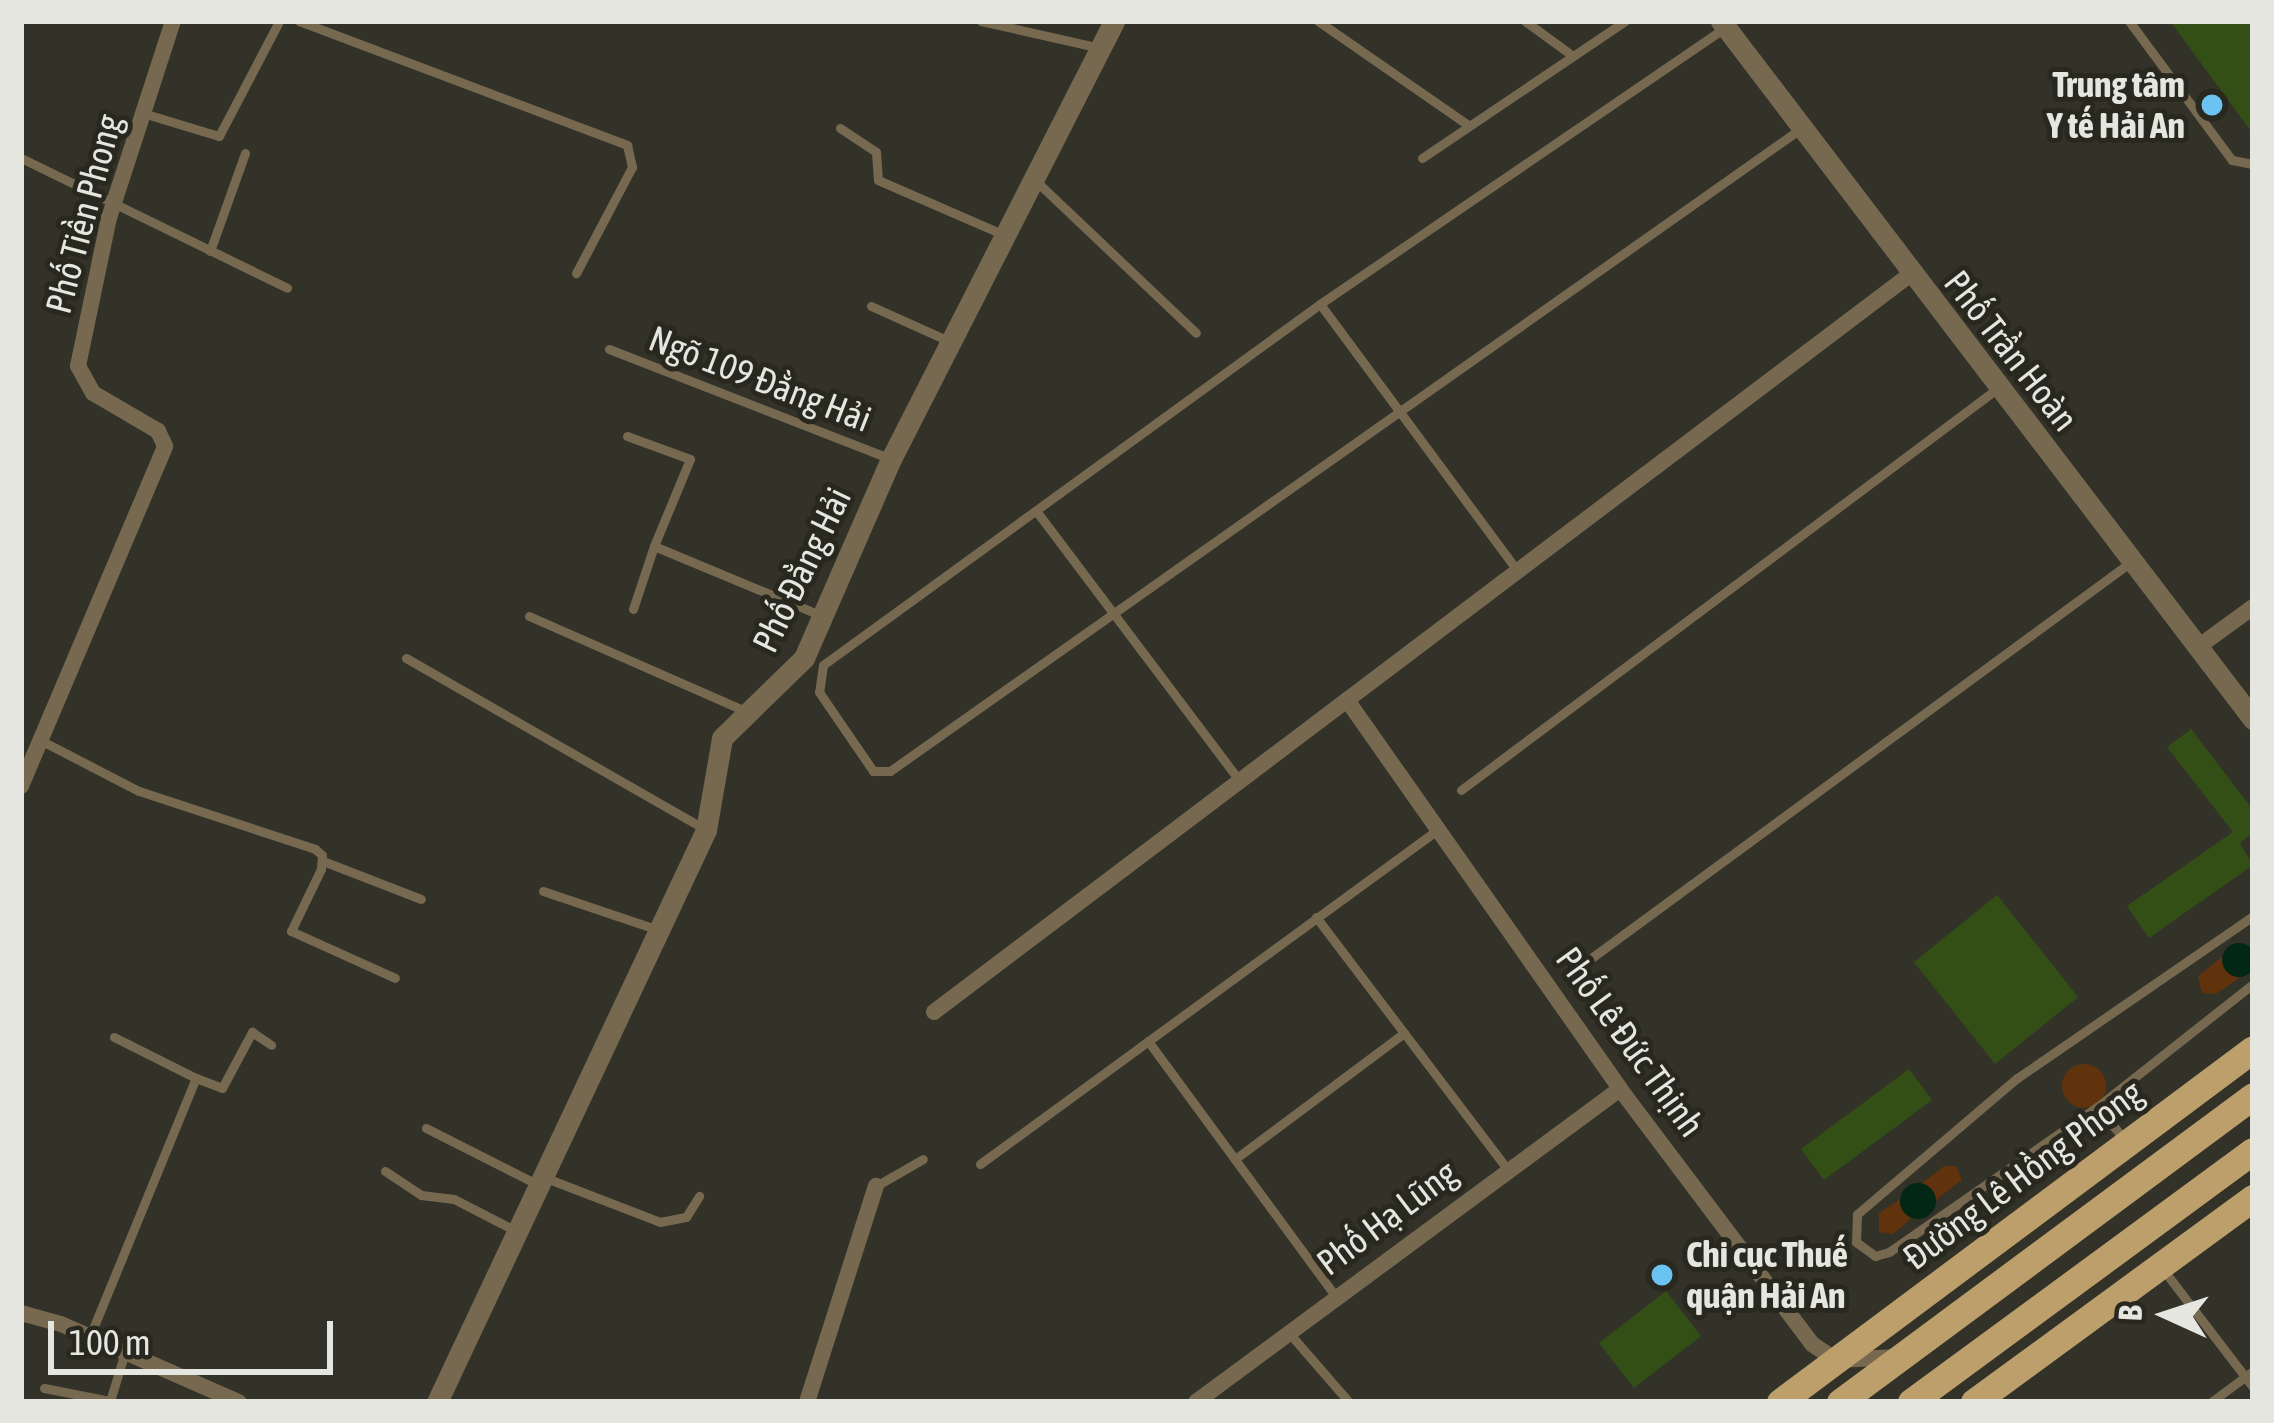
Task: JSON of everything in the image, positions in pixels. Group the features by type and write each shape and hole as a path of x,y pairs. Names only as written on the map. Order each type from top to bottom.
{"main road":[{"name":"Đường Lê Hồng Phong","path":"1780,1402 2253,1049"},
{"name":"Đường Lê Hồng Phong","path":"1840,1402 2253,1096"},
{"path":"1911,1402 2253,1151"},
{"path":"1974,1402 2253,1198"}],"street":[{"name":"Phố Tiền Phong","path":"21,786 165,446 158,431 93,393 78,365 114,204 172,21"},
{"name":"Phố Đằng Hải","path":"436,1402 520,1234 706,830 722,738 794,672 891,458 1037,182 1114,21"},
{"name":"Phố Trần Hoàn","path":"1727,23 1801,129 2253,719"},
{"path":"934,1012 1911,274"},
{"path":"2198,647 2253,607"},
{"name":"Phố Lê Đức Thịnh","path":"1347,700 1620,1089 1812,1344 1836,1360"},
{"name":"Phố Hạ Lũng","path":"1196,1402 1620,1089"},
{"path":"807,1402 876,1186"},
{"path":"21,1313 90,1336 239,1402"},
{"path":"1836,1360 1899,1358"}],"lane":[{"path":"146,114 219,136 279,21"},
{"path":"299,21 627,145 632,166 576,273"},
{"path":"981,21 1101,48"},
{"path":"1318,21 1468,125"},
{"path":"1525,21 1573,56"},
{"path":"1422,158 1624,21"},
{"path":"2129,21 2232,160 2253,164"},
{"path":"1727,23 1320,304 823,665 819,692 873,771 890,771 1801,129"},
{"path":"840,128 876,152 874,174 888,187 1007,236"},
{"path":"210,251 244,153"},
{"path":"21,158 287,287"},
{"path":"1037,182 1196,333"},
{"path":"1320,304 1518,572"},
{"path":"871,306 951,342"},
{"name":"Ngõ 109 Đằng Hải","path":"609,349 891,458"},
{"path":"1461,790 1998,388"},
{"path":"627,436 690,459 633,609"},
{"path":"1037,512 1240,781"},
{"path":"654,546 822,616"},
{"path":"1590,959 2132,561"},
{"path":"529,616 748,712"},
{"path":"406,658 706,830"},
{"path":"40,740 139,791 298,841 315,849 323,861 421,899"},
{"path":"980,1164 1440,828"},
{"path":"323,861 291,931 395,978"},
{"path":"543,891 659,930"},
{"path":"1316,916 1507,1169"},
{"path":"2253,916 2017,1078 1858,1214 1856,1243 1875,1256 1888,1252 2097,1107 2253,984"},
{"path":"114,1037 222,1088 251,1032 271,1045"},
{"path":"1235,1159 1404,1033"},
{"path":"1148,1041 1337,1298"},
{"path":"90,1336 196,1078"},
{"path":"2097,1107 2126,1141"},
{"path":"426,1128 544,1182 660,1222 686,1217 699,1196"},
{"path":"876,1186 923,1159"},
{"path":"386,1172 421,1195 454,1199 520,1234"},
{"path":"2162,1268 2249,1374 2253,1387"},
{"path":"1289,1333 1349,1402"},
{"path":"44,1388 110,1401 125,1352"},
{"path":"2211,1402 2249,1374"}],"shaded area":[{"path":"2239,943 2251,948 2256,960 2251,972 2239,977 2227,972 2222,960 2227,948"},
{"path":"2223,956 2225,968 2239,978 2216,994 2202,993 2198,976"},
{"path":"2084,1064 2099,1071 2106,1086 2099,1101 2084,1108 2069,1101 2062,1086 2069,1071"},
{"path":"1944,1166 1956,1166 1962,1180 1936,1200 1922,1183"},
{"path":"1918,1183 1931,1188 1936,1201 1931,1214 1918,1219 1905,1214 1900,1201 1905,1188"},
{"path":"1899,1200 1912,1218 1893,1234 1879,1232 1879,1213"}],"building":[{"path":"2170,21 2253,21 2253,134"},
{"path":"2191,729 2253,810 2253,833 2240,843 2253,865 2149,938 2127,906 2233,832 2167,747"},
{"path":"1997,895 2078,997 1995,1064 1914,962"},
{"path":"1909,1069 1932,1100 1824,1180 1801,1149"},
{"path":"1666,1291 1701,1336 1634,1388 1599,1343"}],"place":[{"name":"Trung tâm Y tế Hải An","path":"2212,105"},
{"name":"Chi cục Thuế quận Hải An","path":"1662,1275"}]}
